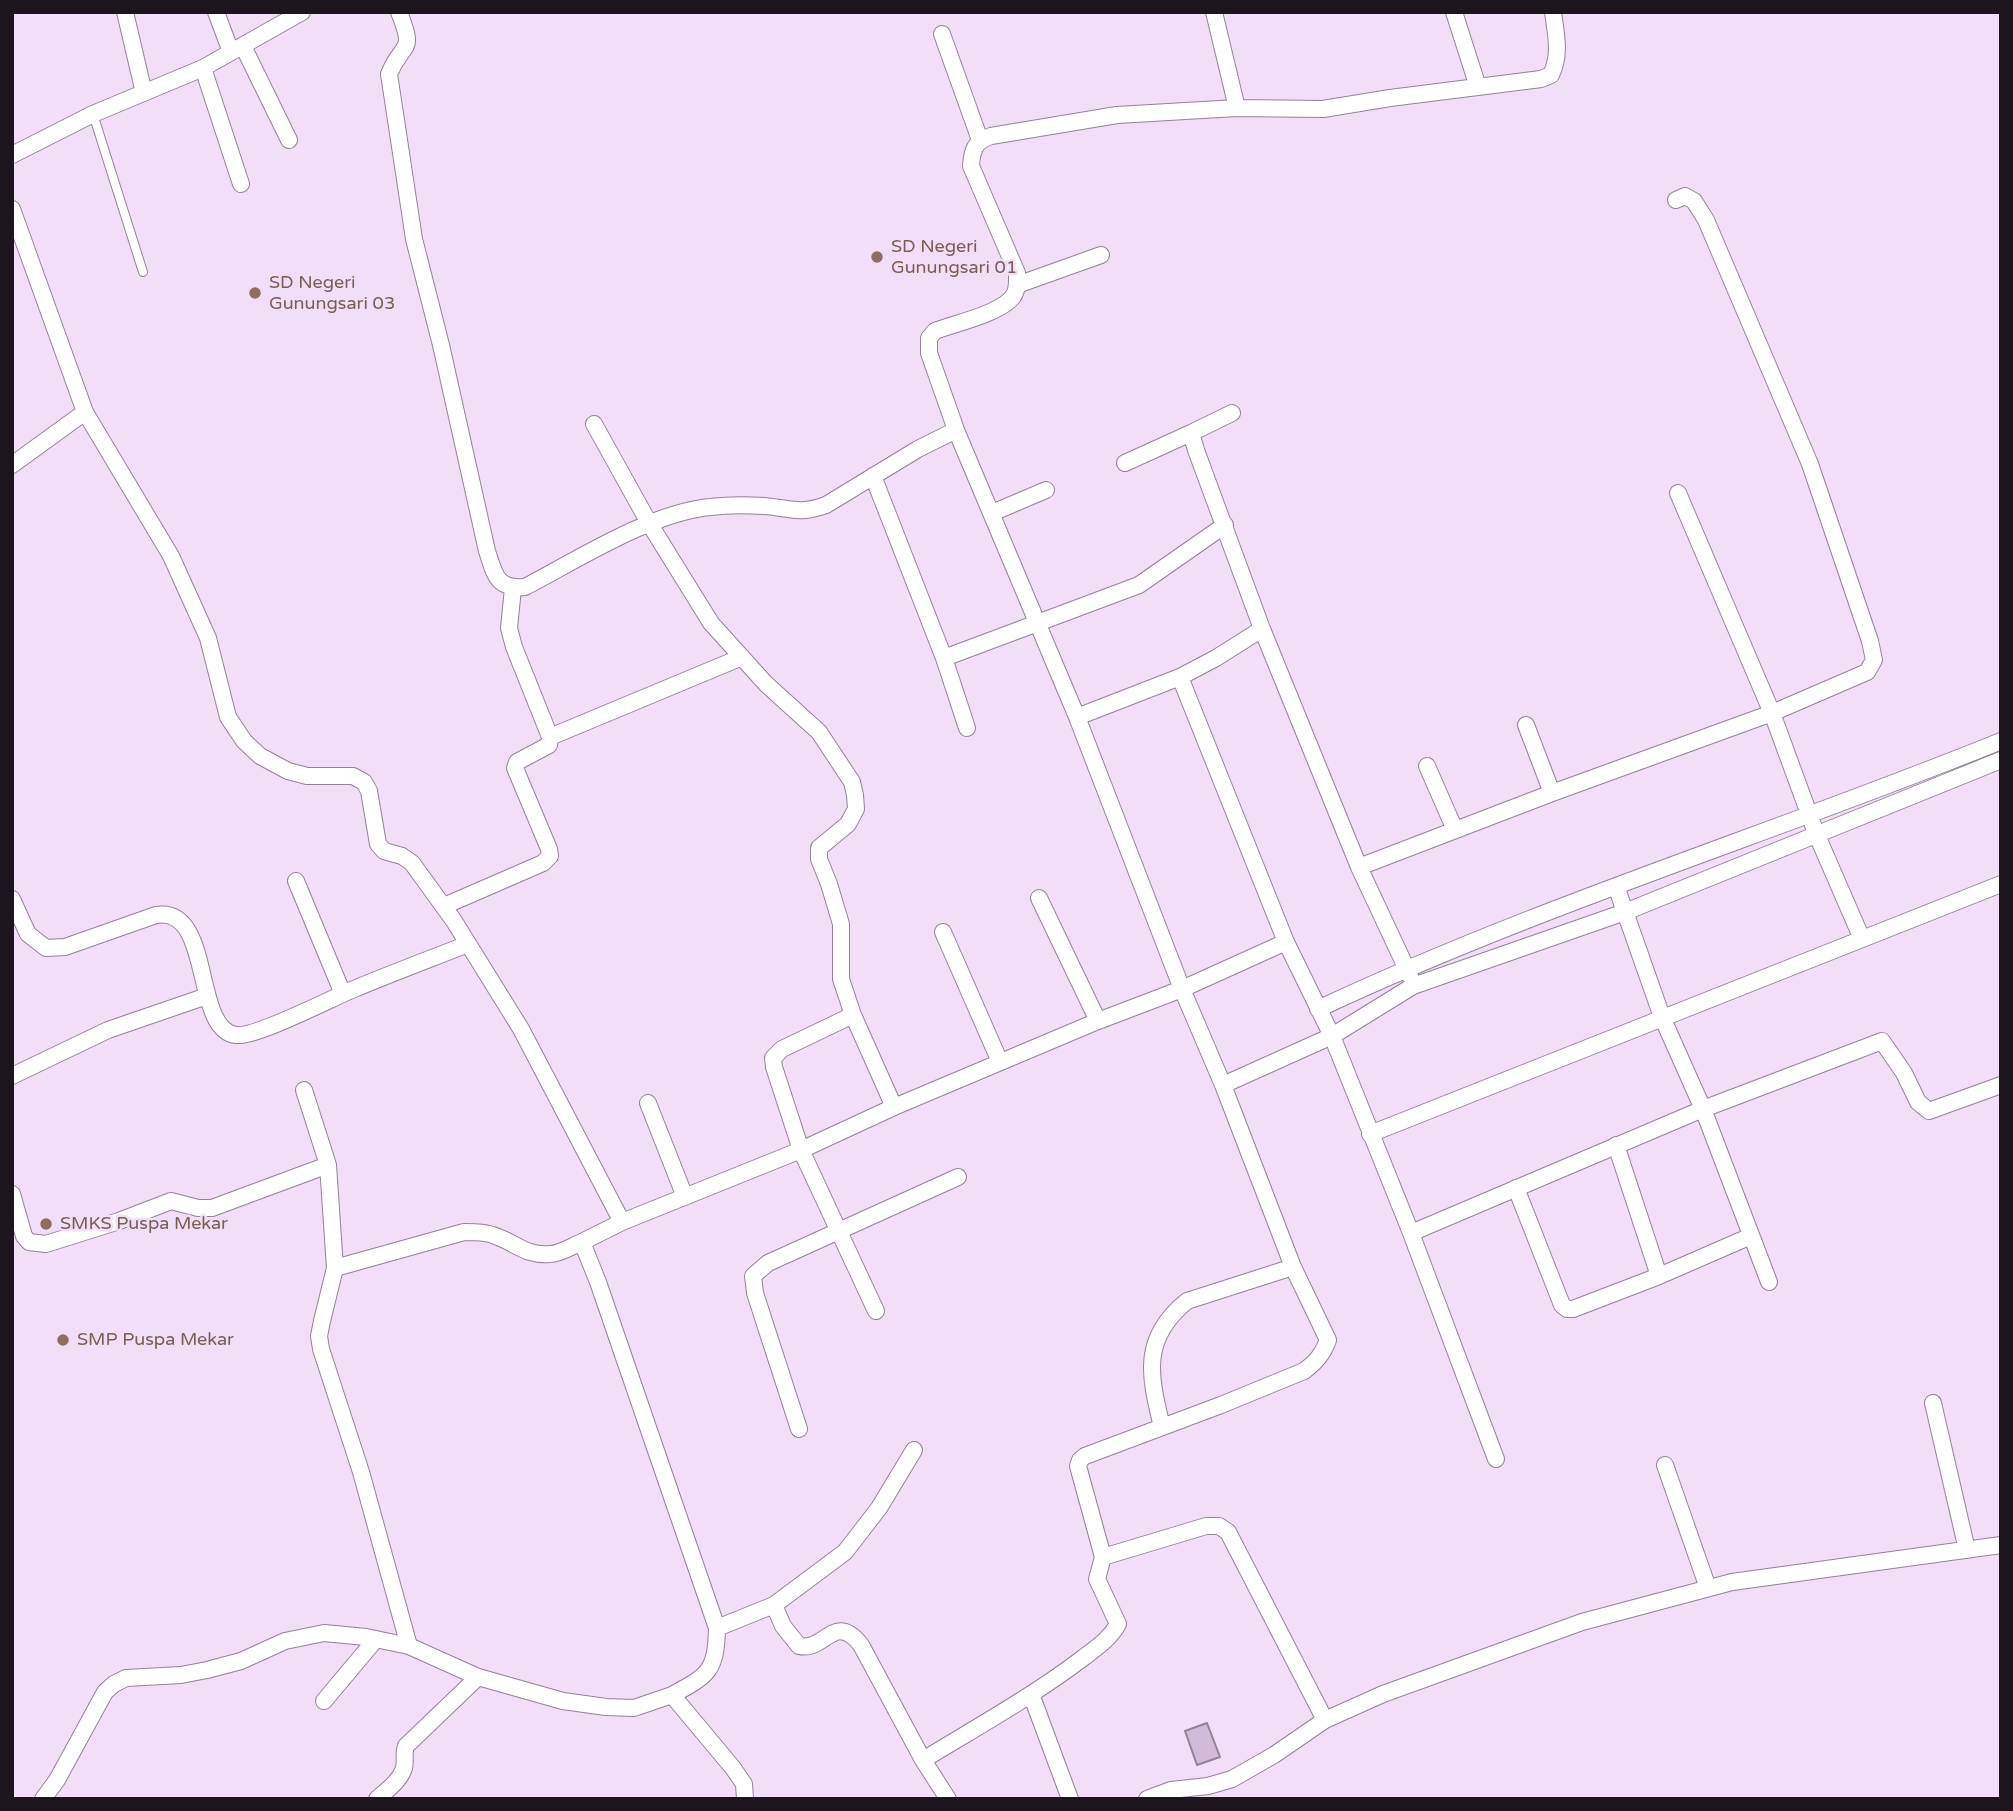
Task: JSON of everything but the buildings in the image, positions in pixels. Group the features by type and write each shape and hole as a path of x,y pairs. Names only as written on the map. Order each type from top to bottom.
{"street":[{"path":"125,12 144,93"},
{"path":"216,12 289,140"},
{"path":"12,155 93,114 204,68 302,12"},
{"path":"399,12 408,41 406,49 389,74 414,239 441,345 486,551 495,576 503,584 513,588 525,587 649,523 710,507 764,506 796,512 826,505 956,430"},
{"path":"1214,12 1237,108"},
{"path":"1454,12 1478,87"},
{"path":"923,1760 1071,1667 1113,1633 1118,1624 1097,1579 1103,1557 1078,1466 1080,1460 1085,1455 1304,1371 1315,1363 1328,1340 1293,1267 1077,717 956,430 929,352 929,338 935,331 997,308 1012,298 1017,285 1017,273 971,166 972,151 980,140 991,136 1117,115 1237,108 1324,109 1541,79 1551,75 1557,62 1553,12"},
{"path":"942,34 980,140"},
{"path":"204,68 241,184"},
{"path":"1359,867 1772,713 1867,672 1874,660 1810,464 1706,220 1694,201 1685,195 1676,200"},
{"path":"12,209 85,411 171,556 208,638 228,717 244,741 260,756 289,771 307,776 360,778 369,791 378,844 384,851 402,856 412,863 444,906 521,1029 622,1222"},
{"path":"1017,285 1101,255"},
{"path":"12,465 85,411"},
{"path":"1125,463 1232,413"},
{"path":"594,424 649,523 710,623 766,684 820,732 852,782 856,809 848,824 819,848 819,859 830,884 841,924 841,979 853,1015 894,1107"},
{"path":"1191,433 1262,629 1359,867 1407,967 1413,986"},
{"path":"873,476 944,658 967,728"},
{"path":"992,513 1046,490"},
{"path":"1678,493 1772,713 1816,833 1862,939"},
{"path":"944,658 1139,585 1225,525"},
{"path":"444,906 543,863 550,856 515,768 517,762 549,745 550,737 509,628 513,588"},
{"path":"1077,717 1180,677 1262,629"},
{"path":"550,737 742,657"},
{"path":"1180,677 1286,942 1332,1036 1496,1459"},
{"path":"1526,725 1552,793"},
{"path":"1318,1009 1407,967 2001,741"},
{"path":"1223,1085 1332,1036 1413,986 1625,912 2001,760"},
{"path":"1427,766 1455,830"},
{"path":"296,881 343,994"},
{"path":"1370,1134 2001,884"},
{"path":"1616,886 1662,1017 1703,1109 1769,1282"},
{"path":"1039,898 1098,1021"},
{"path":"12,899 27,934 46,948 65,947 156,915 169,913 179,918 193,943 203,972 207,996 224,1030 233,1035 244,1035 468,944"},
{"path":"943,932 1000,1062"},
{"path":"335,1268 464,1232 500,1237 516,1248 553,1255 622,1222 801,1150 894,1107 1098,1021 1182,989 1286,942"},
{"path":"12,1076 108,1030 207,996"},
{"path":"853,1015 782,1049 773,1058 801,1150 876,1311"},
{"path":"1410,1233 1703,1109 1882,1041 1904,1073 1918,1102 1929,1111 2001,1085"},
{"path":"304,1090 328,1165 335,1268 319,1336 321,1349 361,1472 409,1646"},
{"path":"648,1103 685,1197"},
{"path":"1616,1145 1659,1276"},
{"path":"12,1194 24,1236 29,1242 46,1244 171,1202 198,1208 228,1203 328,1165"},
{"path":"799,1429 755,1293 753,1276 768,1263 958,1177"},
{"path":"1517,1188 1562,1305 1567,1309 1659,1276 1751,1236"},
{"path":"43,1799 57,1780 105,1692 114,1684 126,1678 181,1675 207,1670 241,1661 285,1641 324,1633 409,1646 478,1677 563,1701 606,1707 634,1709 672,1695 706,1673 716,1654 717,1628 582,1242"},
{"path":"1162,1427 1150,1366 1161,1331 1174,1311 1187,1301 1293,1267"},
{"path":"1933,1403 1967,1550"},
{"path":"717,1628 774,1605 845,1552 879,1508 914,1450"},
{"path":"1665,1465 1708,1588"},
{"path":"1103,1557 1206,1526 1219,1526 1228,1532 1325,1720"},
{"path":"1147,1799 1171,1790 1208,1786 1232,1779 1274,1755 1325,1720 1383,1694 1582,1622 1732,1582 2001,1545"},
{"path":"774,1605 783,1626 799,1646 805,1648 836,1631 853,1634 923,1760 948,1799"},
{"path":"324,1701 376,1639"},
{"path":"377,1799 400,1777 405,1765 402,1755 406,1746 478,1677"},
{"path":"1031,1694 1070,1799"},
{"path":"672,1695 733,1768 744,1784 745,1799"}],"lane":[{"path":"93,114 143,272"}],"place":[{"name":"SD Negeri Gunungsari 01","path":"877,257"},
{"name":"SD Negeri Gunungsari 03","path":"255,293"},
{"name":"SMKS Puspa Mekar","path":"46,1224"},
{"name":"SMP Puspa Mekar","path":"63,1340"}]}
